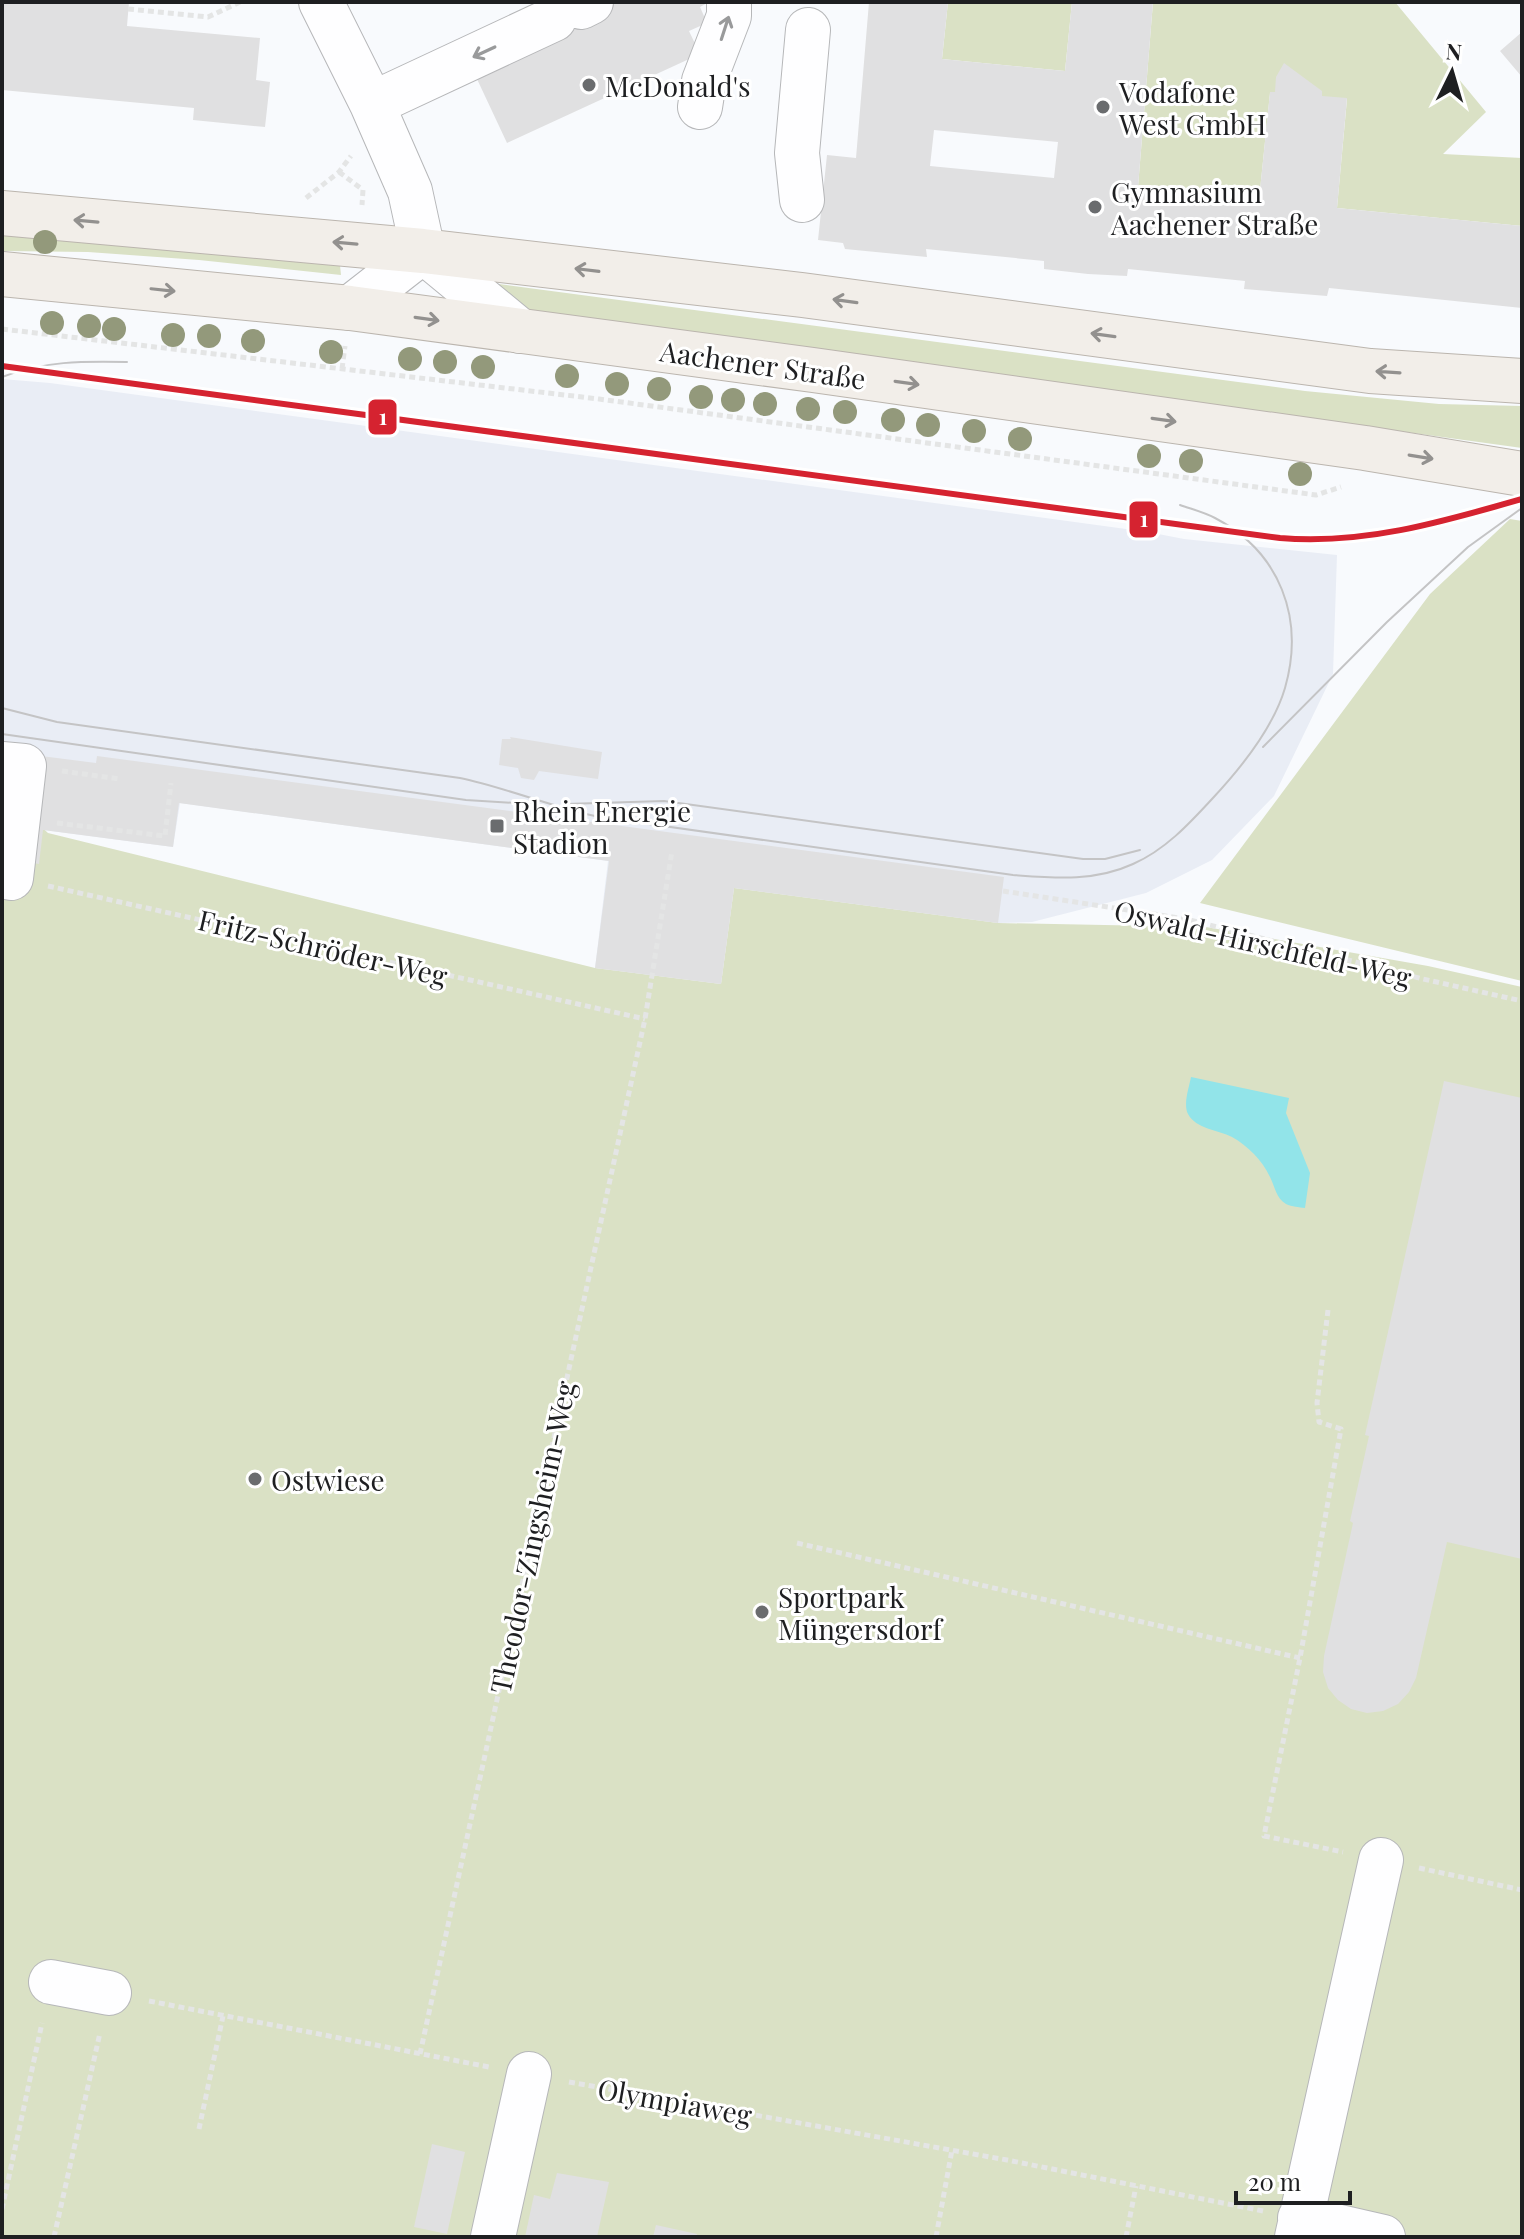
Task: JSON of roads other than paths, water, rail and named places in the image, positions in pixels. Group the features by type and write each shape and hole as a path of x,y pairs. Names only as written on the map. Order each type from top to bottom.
{"main road":[{"path":"2,213 423,251 802,295 1370,371 1522,381"},
{"name":"Aachener Straße","path":"2,274 350,308 1365,448 1522,474"}],"street":[{"path":"321,2 372,104 410,191 423,251 520,331"},
{"path":"700,107 704,81 729,16 729,2"},
{"path":"372,104 575,9"},
{"path":"802,200 797,153 808,30"},
{"path":"350,308 423,251"},
{"path":"11,765 11,878"},
{"path":"1381,1860 1298,2228 1383,2237"},
{"path":"51,1982 109,1993"},
{"path":"493,2237 529,2074"}],"water":[{"path":"1191,1077 1289,1098 1286,1113 1310,1173 1305,1208 1283,1202 1263,1165 1244,1145 1192,1119 1186,1106"}],"tram line":[{"path":"2,377 48,365 127,362"},
{"path":"2,708 57,722 460,778 599,817 1013,875 1074,877 1104,874 1133,864 1156,851 1185,827 1245,761 1273,718 1285,688 1292,637 1289,612 1271,568 1237,532 1211,516 1180,505"},
{"path":"1263,747 1387,622 1468,547 1522,508"},
{"path":"2,734 466,800 533,804"},
{"path":"565,804 664,801 1083,859 1105,859 1140,850"}],"place":[{"name":"McDonald's","path":"589,85"},
{"name":"Vodafone West GmbH","path":"1103,107"},
{"name":"Gymnasium Aachener Straße","path":"1095,207"},
{"name":"Rhein Energie Stadion","path":"497,826"},
{"name":"Ostwiese","path":"255,1479"},
{"name":"Sportpark Müngersdorf","path":"762,1612"}]}
